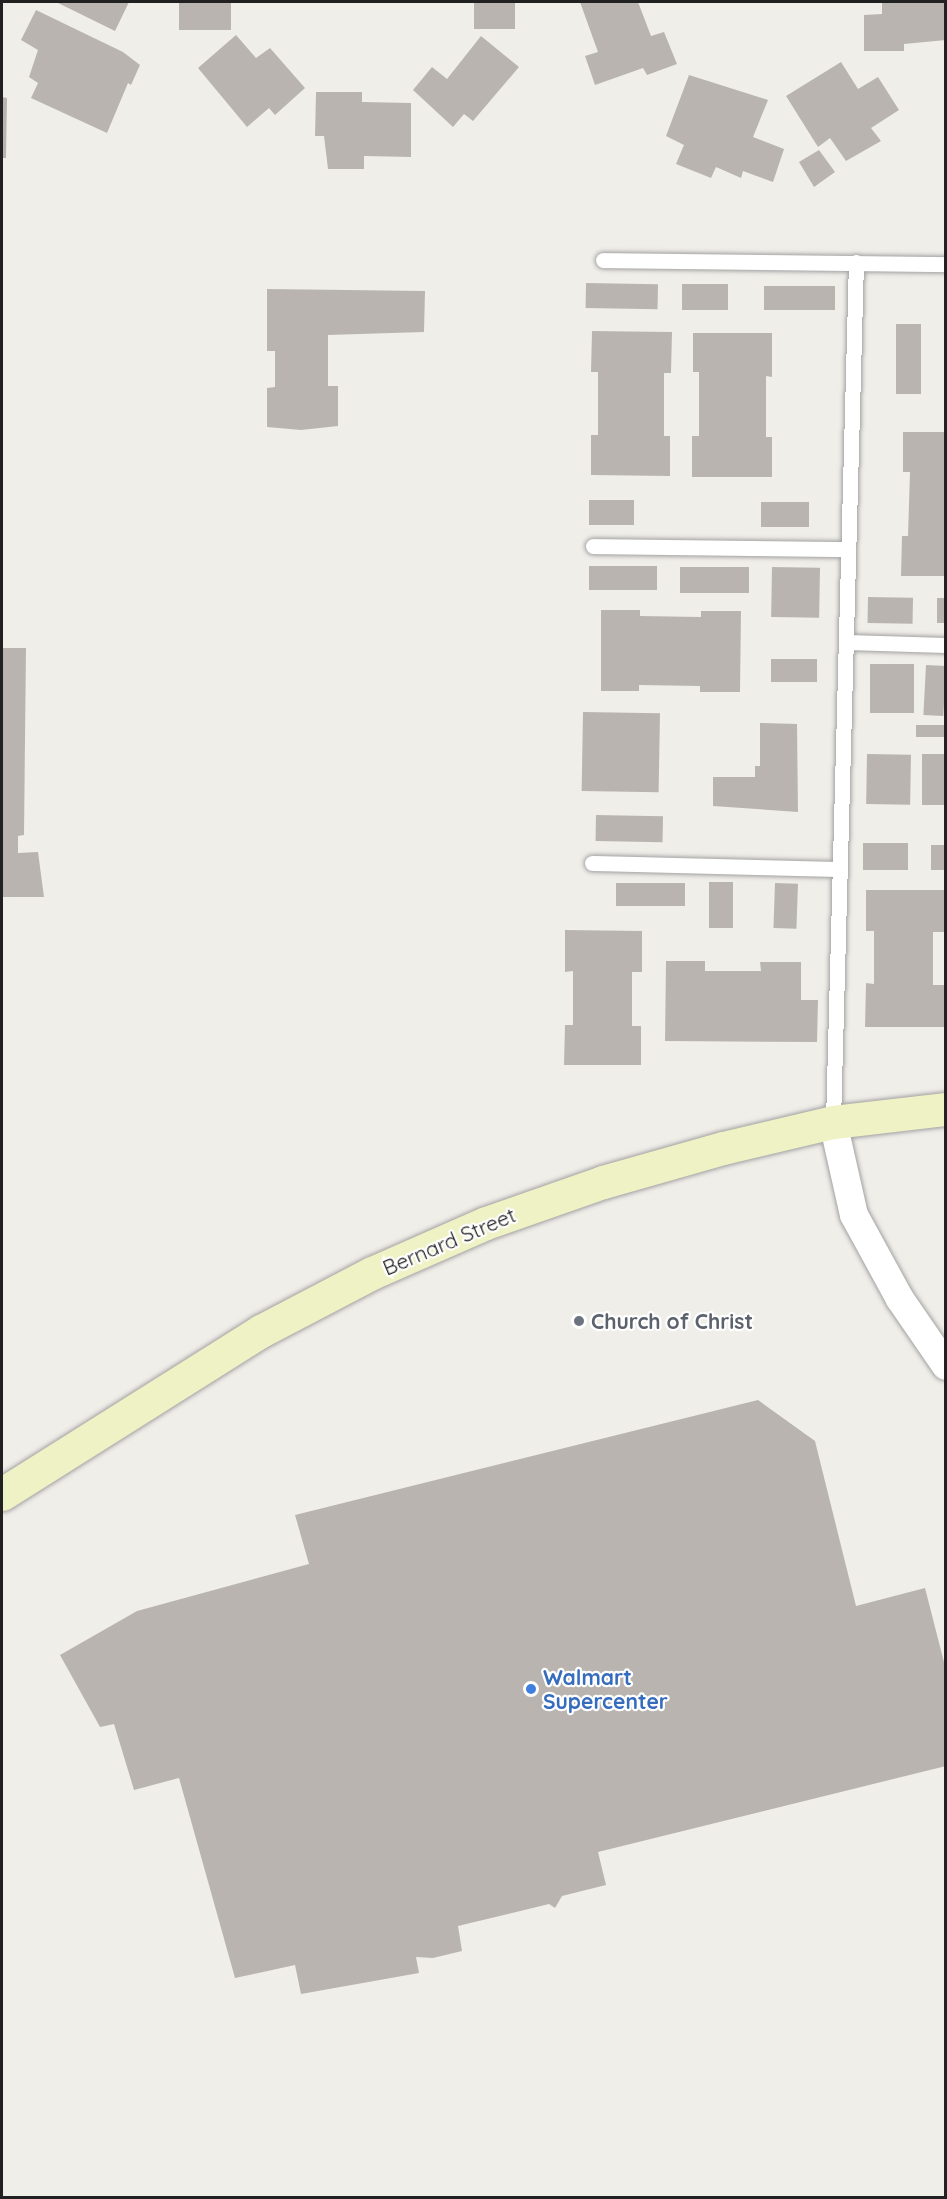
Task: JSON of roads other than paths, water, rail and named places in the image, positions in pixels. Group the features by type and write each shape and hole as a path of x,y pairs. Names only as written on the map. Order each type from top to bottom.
{"street":[{"name":"Bernard Street","path":"2,1494 261,1331 382,1268 486,1223 603,1182 833,1122 945,1109"},
{"path":"833,1122 854,1215 900,1299 945,1366"}],"lane":[{"path":"603,260 945,264"},
{"path":"833,1122 856,262"},
{"path":"593,546 848,549"},
{"path":"846,642 945,645"},
{"path":"592,863 840,869"}],"place":[{"name":"Church of Christ","path":"579,1321"},
{"name":"Walmart Supercenter","path":"531,1689"}]}
